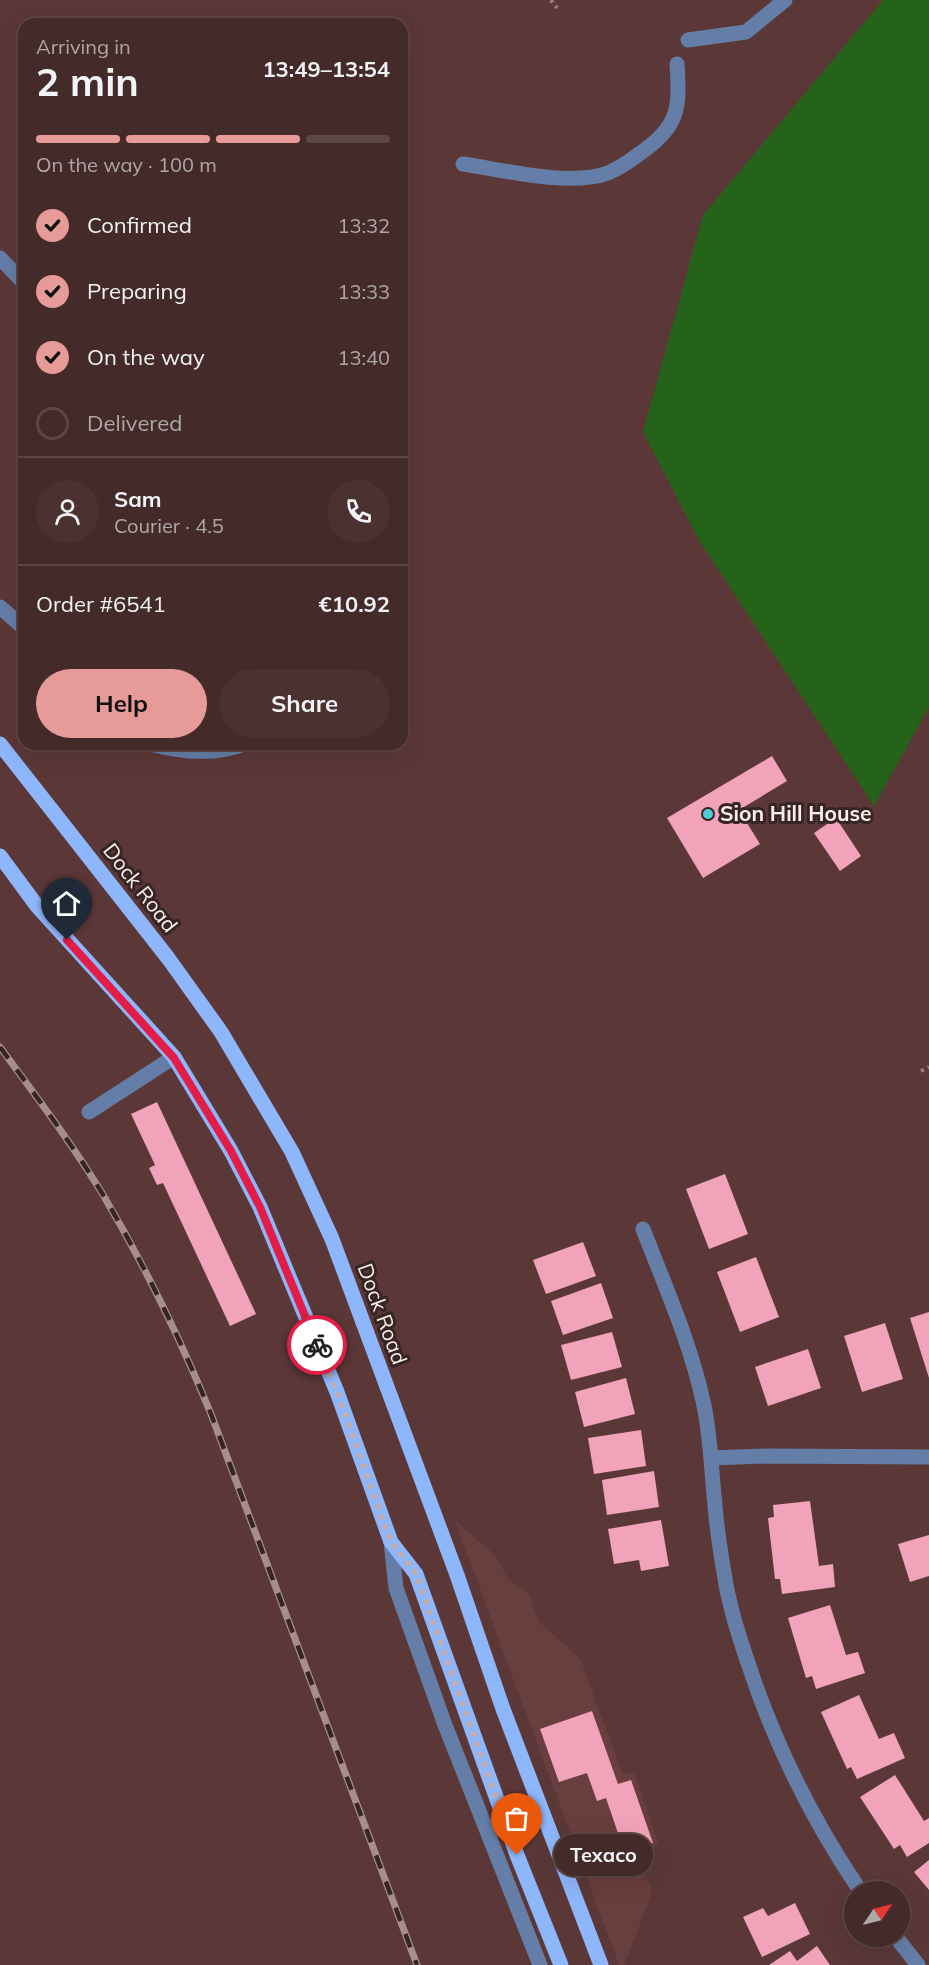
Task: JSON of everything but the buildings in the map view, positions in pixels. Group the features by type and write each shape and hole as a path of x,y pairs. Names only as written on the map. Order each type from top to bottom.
{"main road":[{"name":"Dock Road","path":"0,744 168,957 222,1032 292,1152 339,1259 457,1575 507,1719 601,1965"},
{"path":"0,856 37,906 174,1058 231,1151 260,1207 337,1392 391,1542 416,1574 517,1855 561,1965"}],"street":[{"path":"688,40 746,32 785,0"},
{"path":"463,164 577,179 608,172 652,145 669,128 678,107 677,64"},
{"path":"0,258 18,277"},
{"path":"0,608 18,621"},
{"path":"178,750 194,752 222,750"},
{"path":"89,1113 174,1058"},
{"path":"643,1229 697,1377 709,1431 720,1549 728,1593 753,1681 785,1760 853,1881"},
{"path":"711,1458 929,1457"},
{"path":"391,1542 396,1588 445,1725 540,1965"},
{"path":"904,1947 918,1965"}],"path":[{"path":"552,0 557,8"},
{"path":"921,1071 929,1068"}],"shaded area":[{"path":"455,1521 495,1555 508,1579 529,1594 539,1622 580,1658 623,1775 634,1772 659,1845 639,1852 652,1893 624,1965 619,1965"}],"green space":[{"path":"883,0 929,0 929,707 874,806 700,542 643,432 703,215"}],"railway":[{"path":"0,1047 102,1193 147,1274 187,1357 211,1414 417,1965"}],"way so far":[{"path":"317,1345 337,1392 391,1542 416,1574 517,1855"}],"place":[{"name":"Sion Hill House","path":"708,814"},
{"name":"Texaco","path":"517,1855"}],"route":[{"path":"67,940 174,1058 231,1151 260,1207 317,1345"}]}
